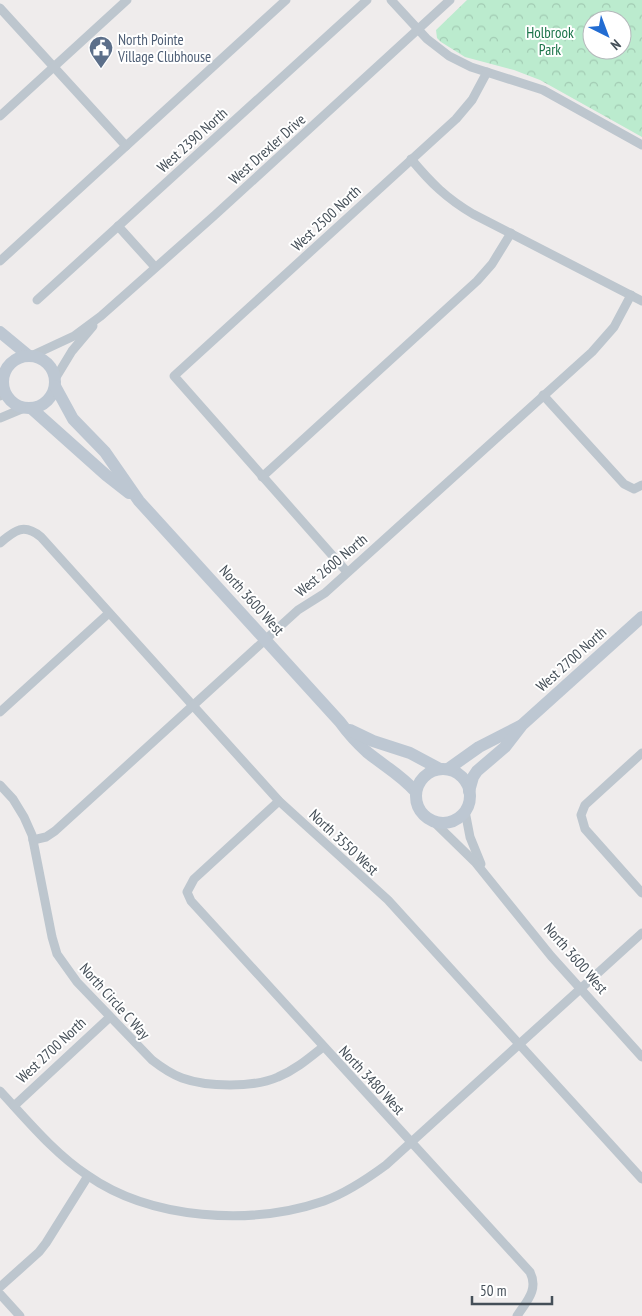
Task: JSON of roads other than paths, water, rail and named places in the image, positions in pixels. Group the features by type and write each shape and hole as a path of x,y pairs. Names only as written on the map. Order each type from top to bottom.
{"street":[{"path":"0,116 127,0"},
{"path":"0,261 286,0"},
{"name":"West 2390 North","path":"36,300 367,0"},
{"path":"391,0 427,39 449,56 471,67 532,85 642,145"},
{"name":"West Drexler Drive","path":"30,356 74,336 101,316 450,0"},
{"path":"0,8 126,146"},
{"name":"West 2500 North","path":"262,477 174,376 464,110 478,90 486,72"},
{"path":"411,159 437,189 451,200 642,301"},
{"path":"118,226 156,268"},
{"path":"347,572 262,477 477,281 498,255 511,233"},
{"name":"West 2600 North","path":"33,840 46,836 55,830 298,610 325,593 543,395 603,340 620,317 630,295"},
{"name":"West Drexler Drive","path":"55,382 72,351 101,316"},
{"path":"0,332 30,356 44,361 49,366 55,382 49,399 44,404 0,418"},
{"path":"0,396 2,376 11,364 17,359 30,356"},
{"path":"2,376 7,396 17,406 28,408"},
{"name":"North 3600 West","path":"55,382 73,419 105,452 139,501 266,639 357,743 398,773 416,792"},
{"path":"543,395 620,479 629,487 638,487"},
{"name":"North 3600 West","path":"28,408 106,476 139,501"},
{"name":"North 3550 West","path":"0,544 15,532 25,528 41,537 280,801 388,900 642,1179"},
{"path":"0,712 109,613"},
{"name":"West 2700 North","path":"469,791 477,771 505,747 522,725 642,616"},
{"name":"North 3600 West","path":"340,722 363,737 410,752 444,769"},
{"name":"West 2700 North","path":"444,769 479,747 522,725"},
{"path":"642,753 584,805 581,815 585,829 642,893"},
{"path":"444,769 461,776 469,791 470,800 465,811 459,818 451,822 433,822 419,810 416,801 419,783 431,771 444,769"},
{"name":"North Circle C Way","path":"0,785 13,799 24,816 33,840 57,954 77,982 152,1060 166,1070 183,1078 205,1083 258,1083 276,1078 303,1064 322,1047"},
{"name":"North 3480 West","path":"280,801 194,879 187,892 191,901 322,1047 530,1272 534,1288 532,1294 516,1316"},
{"name":"North 3600 West","path":"465,811 473,845 489,878"},
{"name":"North 3600 West","path":"433,822 461,847 489,878 522,920 642,1057"},
{"path":"0,1091 50,1145 88,1176 118,1193 146,1204 197,1213 248,1216 271,1214 324,1200 347,1190 386,1165 642,933"},
{"name":"West 2700 North","path":"14,1106 110,1017"},
{"path":"0,1288 39,1252 88,1176"},
{"path":"0,1294 20,1316"}],"place":[{"name":"North Pointe Village Clubhouse","path":"101,69"}],"park label":[{"name":"Holbrook Park","path":"550,40"}]}
